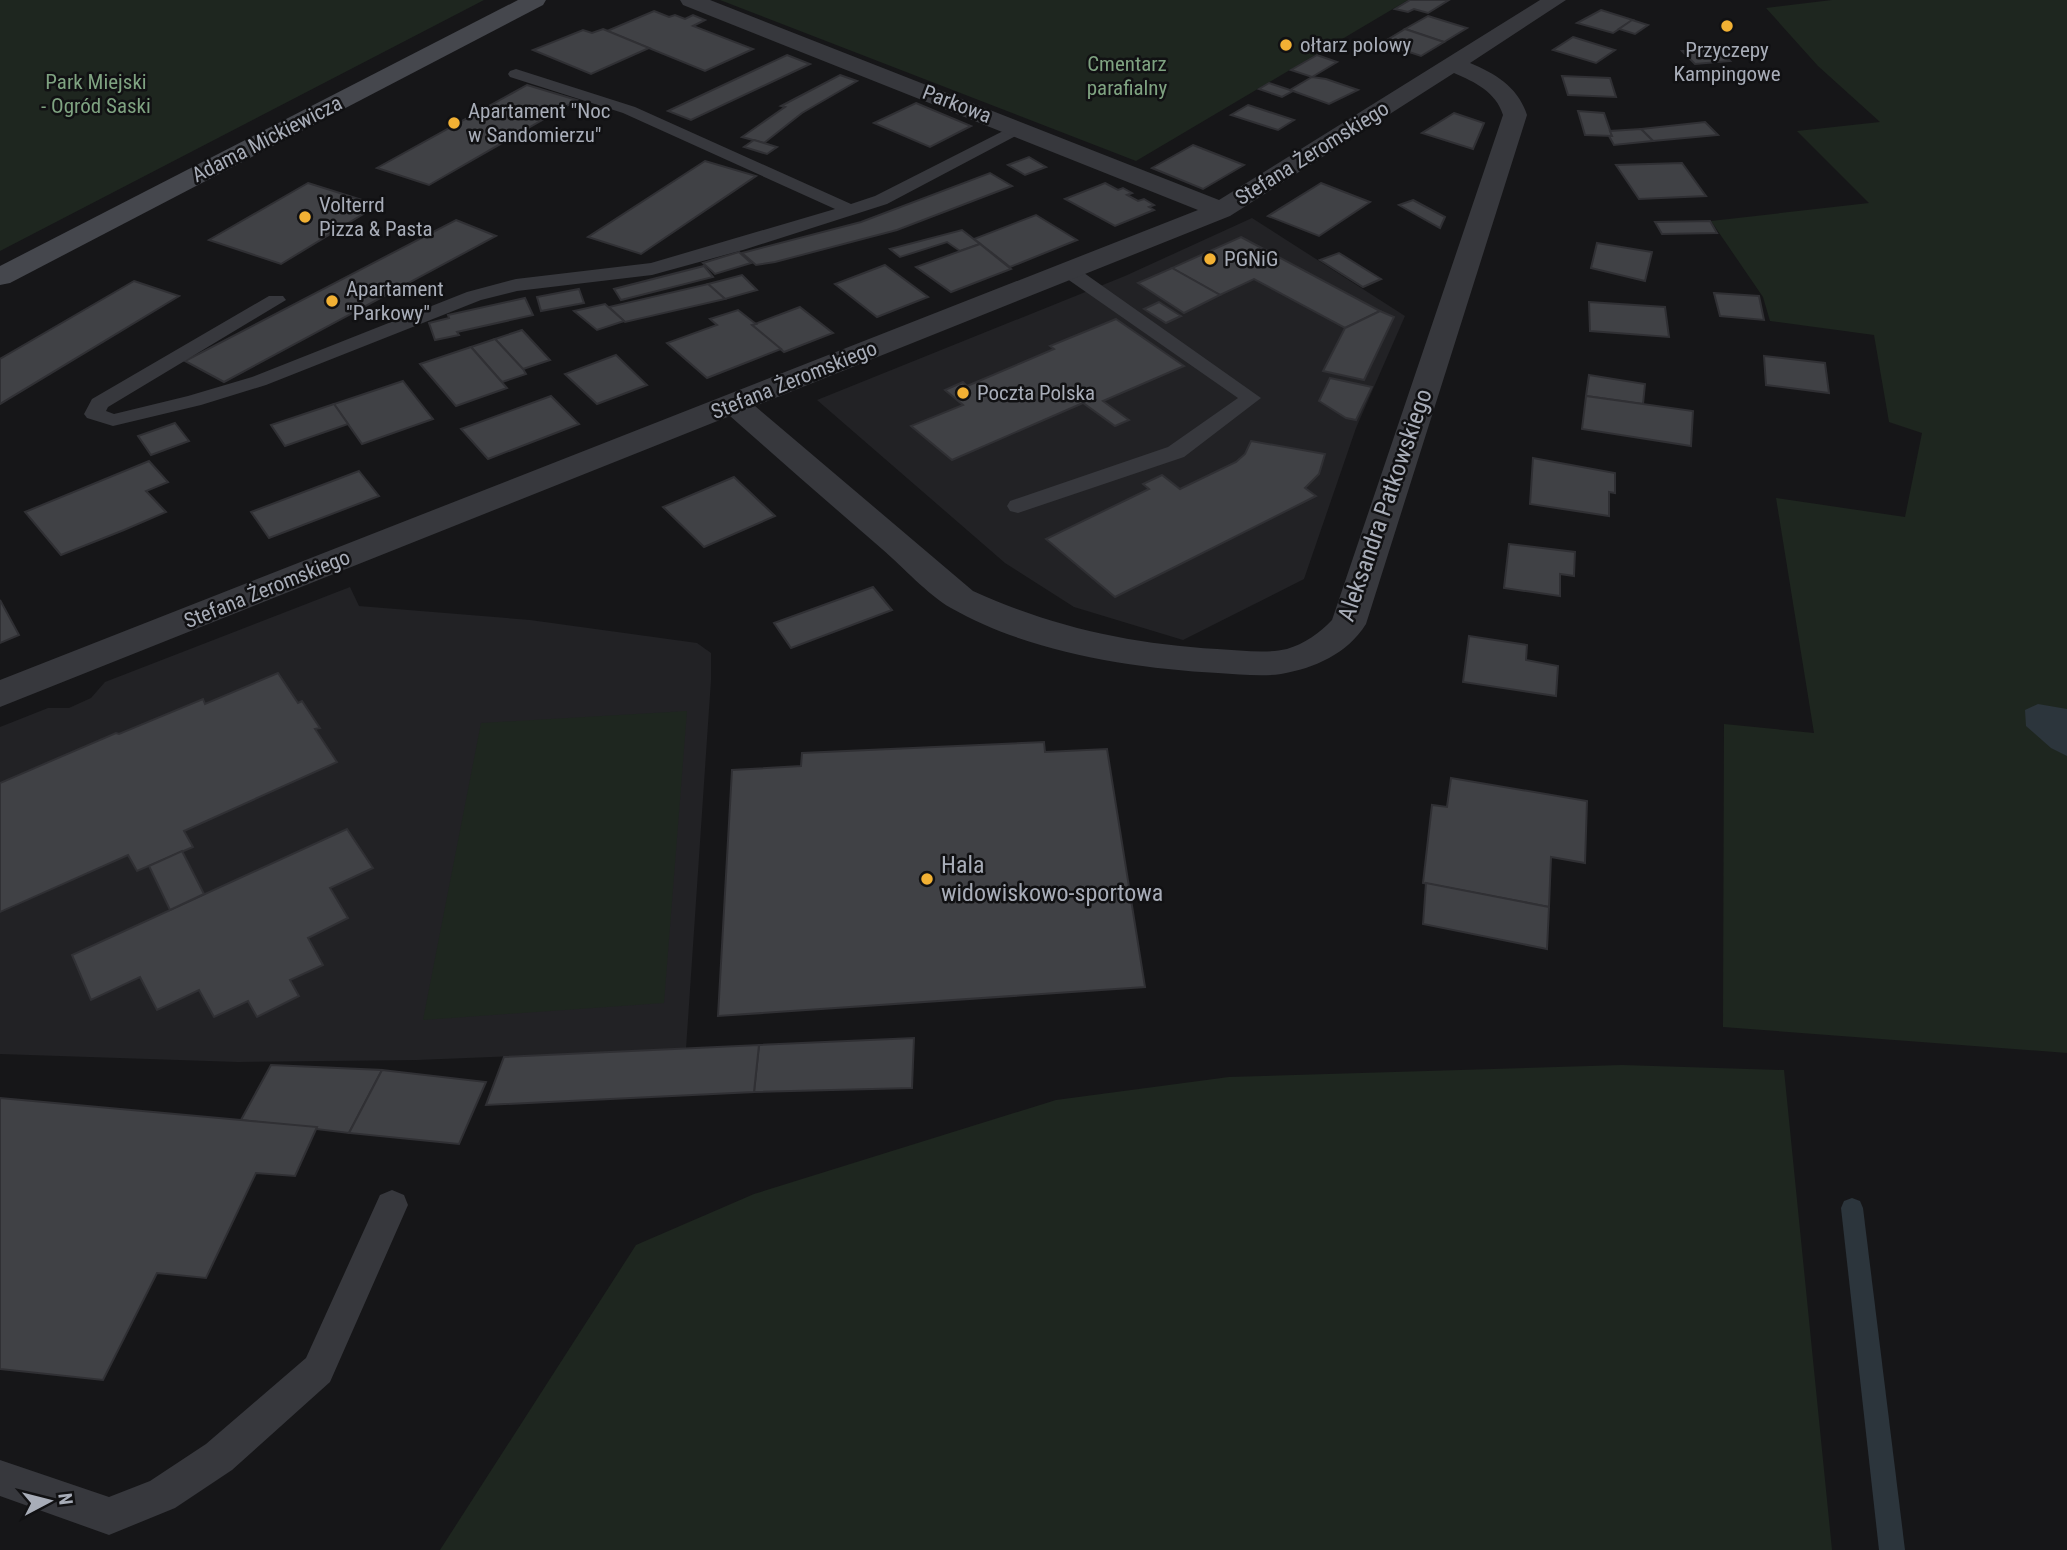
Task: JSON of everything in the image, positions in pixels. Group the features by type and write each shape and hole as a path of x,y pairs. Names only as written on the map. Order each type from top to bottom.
{"street":[{"name":"Adama Mickiewicza","path":"0,277 535,0"},
{"name":"Parkowa","path":"691,0 1221,210"},
{"name":"Stefana Żeromskiego","path":"0,694 1221,210 1555,0"},
{"name":"Aleksandra Patkowskiego","path":"734,404 961,599 1004,621 1068,641 1113,651 1224,662 1270,663 1292,660 1325,646 1348,624 1516,115 1506,94 1490,82 1453,65"}],"lane":[{"path":"516,74 628,110 813,191 850,211"},
{"path":"276,300 99,403 94,414 113,420 259,382 474,296 516,285 652,269 850,211 881,200 1021,129"},
{"path":"1018,506 1176,452 1251,398 1070,272"},
{"path":"0,1478 109,1516 162,1495 219,1457 318,1370 392,1205"}],"shaded area":[{"path":"1252,218 1405,316 1356,428 1304,579 1183,640 1074,607 1005,563 817,400 1125,276"},
{"path":"350,587 359,606 530,620 697,643 711,653 686,1049 417,1060 238,1062 0,1054 0,727 48,708 69,708 91,698 105,682"},
{"path":"2038,704 2067,709 2067,756 2051,748 2026,726 2025,710"}],"green space":[{"name":"Park Miejski - Ogród Saski","path":"0,0 484,0 0,251"},
{"name":"Cmentarz parafialny","path":"720,0 1408,0 1136,161"},
{"path":"1832,0 2067,0 2067,1053 1723,1027 1724,724 1814,733 1776,498 1905,517 1922,433 1889,422 1874,335 1770,321 1763,297 1711,221 1869,203 1797,131 1880,122 1818,66 1766,8"},
{"path":"687,711 664,1003 423,1020 481,723"},
{"path":"1622,1065 1784,1070 1832,1550 440,1550 636,1245 754,1194 1056,1100 1229,1077"}],"building":[{"path":"1410,0 1449,0 1428,13 1414,9 1408,12 1395,9"},
{"path":"1601,10 1633,20 1613,33 1577,23"},
{"path":"654,11 685,19 693,15 705,20 693,26 753,49 705,71 607,31"},
{"path":"1428,16 1467,28 1444,42 1405,29"},
{"path":"1632,20 1648,25 1635,34 1619,29"},
{"path":"603,29 649,48 591,74 533,50 583,30 592,33"},
{"path":"1405,29 1444,42 1421,56 1382,43"},
{"path":"1573,37 1615,50 1596,63 1553,50"},
{"path":"1716,48 1730,61 1695,64 1682,51"},
{"path":"787,55 810,64 691,120 668,111"},
{"path":"1317,55 1337,62 1312,77 1291,70"},
{"path":"840,75 857,81 802,113 764,143 742,137 785,107 781,106"},
{"path":"1562,76 1610,78 1616,97 1568,95"},
{"path":"1312,77 1358,90 1329,104 1290,90"},
{"path":"1269,83 1293,91 1282,97 1259,89"},
{"path":"527,85 577,100 429,185 377,168"},
{"path":"916,103 971,126 930,147 874,123"},
{"path":"1248,105 1294,120 1278,130 1231,115"},
{"path":"1578,111 1604,113 1612,136 1585,135"},
{"path":"1454,113 1484,123 1473,149 1422,133"},
{"path":"1705,122 1718,135 1653,141 1641,129"},
{"path":"1641,129 1653,141 1614,145 1609,136 1612,136 1610,131"},
{"path":"754,140 777,147 767,154 744,147"},
{"path":"1193,145 1244,165 1203,189 1152,168"},
{"path":"1029,157 1046,167 1025,175 1008,165"},
{"path":"705,161 756,176 641,254 588,237"},
{"path":"1682,163 1706,196 1639,199 1616,165"},
{"path":"990,173 1012,186 897,230 756,265 742,253 861,222"},
{"path":"308,183 378,205 281,264 209,240"},
{"path":"1105,183 1118,190 1123,188 1132,193 1127,195 1138,201 1144,199 1154,205 1149,207 1154,210 1115,226 1065,199"},
{"path":"1321,183 1370,202 1319,236 1268,216"},
{"path":"1413,200 1445,217 1440,228 1399,205"},
{"path":"1036,215 1077,240 1010,267 974,239"},
{"path":"456,220 496,236 224,382 185,361"},
{"path":"1710,221 1717,233 1662,234 1655,222"},
{"path":"962,230 980,244 960,251 947,242 900,257 890,249"},
{"path":"1241,237 1380,311 1345,328 1254,279 1220,295 1172,268"},
{"path":"1597,243 1652,252 1645,281 1591,268"},
{"path":"980,244 1011,269 951,292 916,267"},
{"path":"739,252 751,263 715,274 703,263"},
{"path":"1339,253 1381,279 1363,287 1320,260"},
{"path":"885,265 928,297 877,317 835,284"},
{"path":"704,266 713,277 621,300 614,289"},
{"path":"1172,268 1220,295 1184,313 1138,283"},
{"path":"742,275 757,290 725,299 708,284"},
{"path":"134,281 179,296 0,404 0,359"},
{"path":"708,284 725,299 625,322 609,307"},
{"path":"579,289 584,303 541,311 537,297"},
{"path":"1714,293 1759,296 1764,320 1720,316"},
{"path":"525,298 533,315 457,332 459,335 435,340 429,323 449,318 448,315"},
{"path":"1159,302 1181,316 1166,323 1144,309"},
{"path":"1589,302 1665,307 1669,337 1590,331"},
{"path":"605,304 624,321 597,330 574,311"},
{"path":"800,307 833,333 784,352 752,325"},
{"path":"738,310 781,349 707,378 667,343 717,325 710,319"},
{"path":"1380,311 1394,317 1364,380 1323,371 1345,328"},
{"path":"1116,319 1184,366 1103,401 1129,420 1115,426 1083,403 952,460 911,426 963,405 945,390 963,382 967,386 1054,349 1050,346"},
{"path":"522,330 550,360 523,369 495,339"},
{"path":"495,339 526,374 502,382 471,347"},
{"path":"471,347 507,388 456,406 420,364"},
{"path":"616,355 647,385 597,404 565,374"},
{"path":"1764,356 1825,363 1829,393 1766,385"},
{"path":"1589,375 1645,384 1643,404 1586,396"},
{"path":"1330,378 1372,387 1356,420 1346,418 1319,401"},
{"path":"403,381 433,419 362,444 334,404"},
{"path":"551,396 579,424 488,459 461,429"},
{"path":"1586,396 1693,411 1691,446 1582,429"},
{"path":"334,404 348,424 285,446 271,425"},
{"path":"175,423 189,441 151,455 138,436"},
{"path":"1251,441 1325,454 1319,474 1305,488 1316,496 1115,597 1046,539 1149,489 1143,484 1162,475 1180,489 1236,462 1245,454"},
{"path":"1533,458 1615,473 1615,493 1609,492 1609,516 1530,504"},
{"path":"149,461 168,482 146,491 166,512 124,530 61,555 25,512"},
{"path":"359,471 379,496 269,538 251,512"},
{"path":"734,477 775,516 704,547 663,507"},
{"path":"1509,544 1575,552 1574,576 1560,574 1560,596 1504,588"},
{"path":"873,587 892,610 791,648 774,623"},
{"path":"0,600 19,635 0,643"},
{"path":"1469,636 1527,645 1526,660 1558,666 1556,696 1463,682"},
{"path":"278,673 298,703 302,701 320,728 315,729 337,762 184,831 193,847 137,871 128,855 0,912 0,783 116,733 203,699 205,704"},
{"name":"Hala widowiskowo-sportowa","path":"1044,742 1045,752 1107,749 1145,987 718,1016 732,770 801,766 802,753"},
{"path":"1451,778 1587,801 1585,863 1551,857 1549,907 1423,883 1432,805 1447,807"},
{"path":"347,829 373,868 330,888 348,918 308,938 323,965 290,980 299,996 257,1017 248,1001 214,1017 199,990 157,1010 140,977 91,1000 72,955"},
{"path":"182,851 204,894 170,910 149,866"},
{"path":"1426,883 1549,907 1547,949 1423,924"},
{"path":"914,1038 912,1088 754,1092 759,1045"},
{"path":"759,1045 754,1092 486,1105 504,1057"},
{"path":"271,1065 382,1070 349,1133 241,1120"},
{"path":"382,1070 486,1082 459,1144 349,1133"},
{"path":"0,1098 317,1127 295,1176 256,1173 206,1278 157,1273 103,1380 0,1369"}],"waterway":[{"path":"1852,1208 1892,1550"}],"place":[{"name":"Przyczepy Kampingowe","path":"1727,26"},
{"name":"ołtarz polowy","path":"1286,45"},
{"name":"Apartament \"Noc w Sandomierzu\"","path":"454,123"},
{"name":"Volterrd Pizza & Pasta","path":"305,217"},
{"name":"PGNiG","path":"1210,259"},
{"name":"Apartament \"Parkowy\"","path":"332,301"},
{"name":"Poczta Polska","path":"963,393"},
{"name":"Hala widowiskowo-sportowa","path":"927,879"}]}
